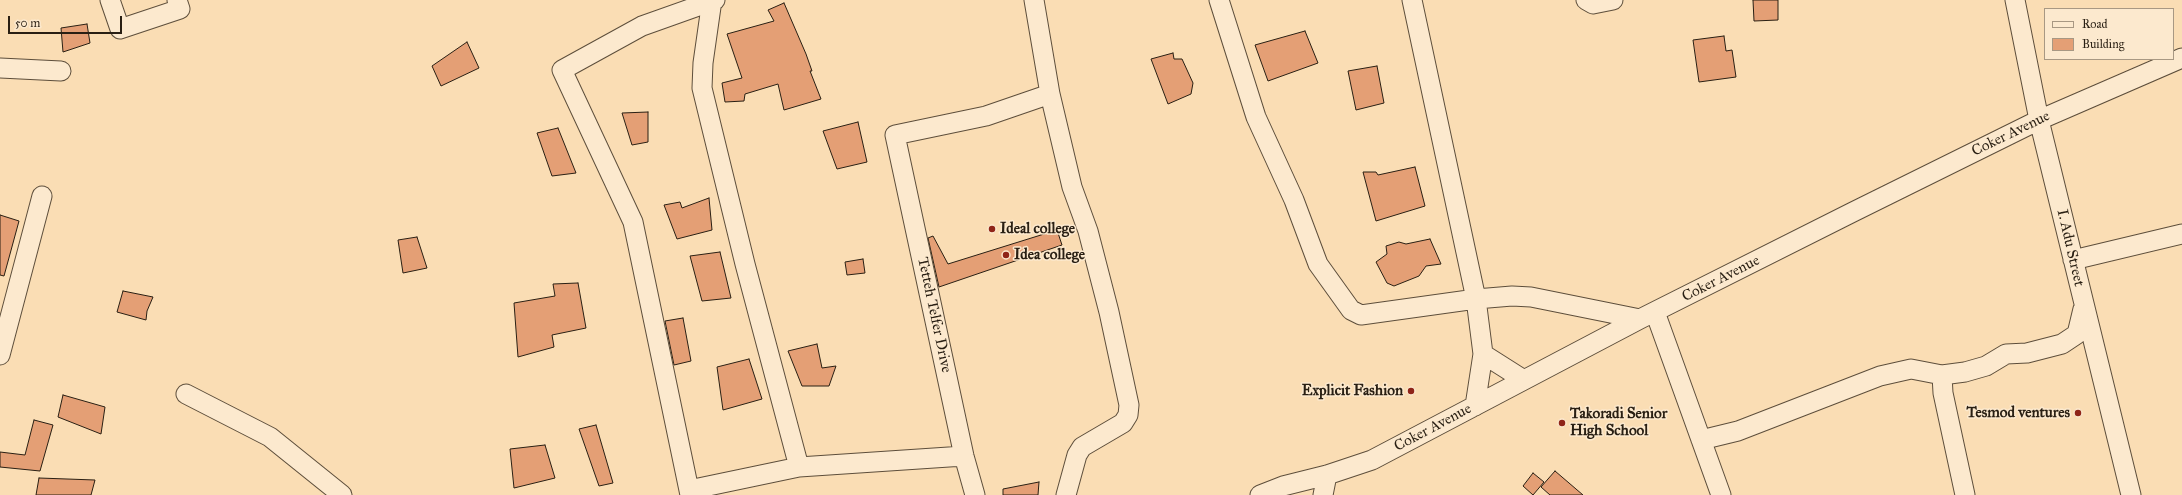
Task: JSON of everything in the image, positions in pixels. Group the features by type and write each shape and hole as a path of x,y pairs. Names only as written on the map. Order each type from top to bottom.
{"street":[{"path":"110,0 120,28 180,9 177,0"},
{"path":"799,467 745,264 702,88 703,62 713,0 642,26 562,70 633,222 689,492 799,467 964,456"},
{"path":"1034,0 1050,94 1072,187 1088,231 1109,312 1129,405 1128,415 1123,423 1082,447 1077,455 1066,495"},
{"path":"1219,0 1256,117 1294,200 1318,264 1343,301 1351,310 1361,315 1476,299 1512,296 1532,297 1647,316 1701,440 1721,495"},
{"path":"1412,0 1476,299 1483,354 1475,406"},
{"path":"1586,0 1593,4 1613,0"},
{"name":"I. Adu Street","path":"2015,0 2039,120 2131,495"},
{"name":"Coker Avenue","path":"1260,495 1282,486 1327,475 1372,460 1647,316 2039,120 2182,58"},
{"path":"0,68 61,71"},
{"name":"Tetteh Telfer Drive","path":"975,495 964,456 895,135 986,116 1050,94"},
{"path":"0,355 42,196"},
{"path":"2073,260 2182,234"},
{"path":"1701,440 1738,431 1880,376 1911,369 1942,375 1965,372 1986,366 2006,354 2027,353 2062,344 2077,334 2084,307"},
{"path":"1483,354 1524,380"},
{"path":"1942,375 1943,393 1965,495"},
{"path":"186,394 270,437 342,495"},
{"path":"1323,495 1327,475"}],"building":[{"path":"1753,0 1778,0 1778,20 1754,21"},
{"path":"784,3 806,54 812,71 810,71 821,99 784,110 778,84 745,94 744,101 725,102 722,83 742,78 727,34 774,21 768,10"},
{"path":"87,24 90,43 63,52 61,28"},
{"path":"1305,31 1318,63 1268,81 1255,45"},
{"path":"1724,36 1726,51 1732,50 1736,77 1699,82 1693,40"},
{"path":"467,42 479,68 441,86 432,66"},
{"path":"1173,53 1174,59 1182,59 1193,83 1191,94 1168,104 1151,59"},
{"path":"1377,66 1384,103 1356,110 1348,71"},
{"path":"648,112 648,142 632,145 622,113"},
{"path":"858,122 867,162 837,169 823,131"},
{"path":"558,128 576,173 552,176 537,133"},
{"path":"1415,167 1425,206 1376,221 1363,172 1376,172 1378,175"},
{"path":"709,198 712,230 677,239 664,205 680,202 682,208"},
{"path":"0,215 19,221 4,276 0,275"},
{"name":"Idea college","path":"1057,230 1062,245 939,287 928,238 933,236 948,264"},
{"path":"417,237 427,268 403,273 398,240"},
{"path":"1430,239 1441,264 1426,266 1419,276 1394,286 1387,283 1376,262 1387,254 1386,246 1399,242 1406,244"},
{"path":"720,252 731,298 702,301 690,256"},
{"path":"863,259 865,273 847,275 845,262"},
{"path":"578,283 586,328 552,335 554,347 518,357 514,303 555,296 553,284"},
{"path":"123,291 153,297 147,311 146,320 117,312"},
{"path":"683,318 691,361 674,365 665,321"},
{"path":"817,344 822,368 836,366 829,386 802,386 788,351"},
{"path":"749,359 762,399 723,410 717,367"},
{"path":"63,395 105,407 101,434 58,417"},
{"path":"34,420 53,425 40,471 0,467 0,452 25,455"},
{"path":"596,425 613,483 599,486 579,429"},
{"path":"545,445 555,478 514,488 510,449"},
{"path":"1555,471 1583,495 1550,495 1541,487"},
{"path":"1533,473 1544,482 1533,495 1523,486"},
{"path":"39,478 95,480 91,495 36,495"},
{"path":"1039,482 1038,495 1003,495 1003,489"}],"place":[{"name":"Ideal college","path":"992,229"},
{"name":"Idea college","path":"1006,255"},
{"name":"Explicit Fashion","path":"1411,391"},
{"name":"Tesmod ventures","path":"2078,413"},
{"name":"Takoradi Senior High School","path":"1562,423"}]}
